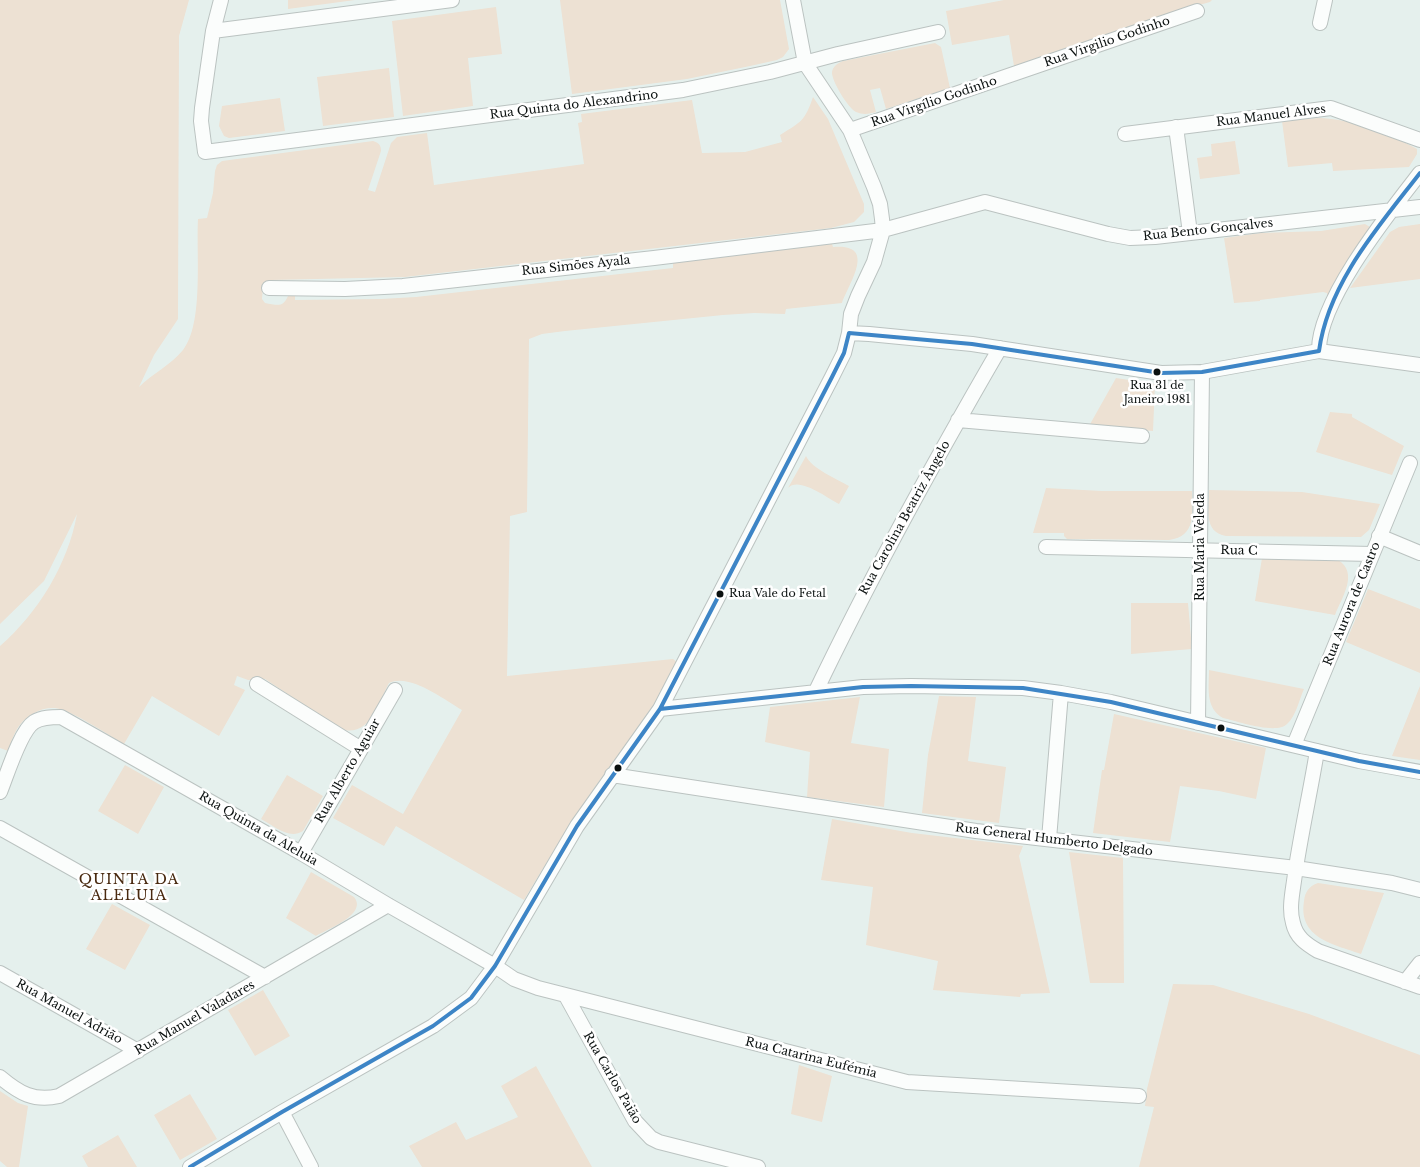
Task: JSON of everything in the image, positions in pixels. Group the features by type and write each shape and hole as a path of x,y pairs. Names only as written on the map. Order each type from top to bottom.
{"street":[{"path":"221,0 213,31 400,3 452,0"},
{"path":"190,1167 433,1026 471,998 495,966 577,826 660,709 832,377 844,352 852,314 874,262 883,230 880,204 850,130 805,62 793,0"},
{"path":"1320,23 1325,0"},
{"name":"Rua Virgilio Godinho","path":"1017,73 1197,11"},
{"name":"Rua Quinta do Alexandrino","path":"213,31 201,121 205,152 683,90 770,72 805,62 938,32"},
{"name":"Rua Virgílio Godinho","path":"850,130 1017,73"},
{"name":"Rua Manuel Alves","path":"1125,134 1331,108 1420,140"},
{"path":"1176,127 1190,233"},
{"path":"1319,351 1321,331 1337,293 1392,209 1420,173"},
{"name":"Rua Bento Gonçalves","path":"883,230 985,202 1130,238 1154,237 1420,207"},
{"name":"Rua Simões Ayala","path":"269,288 345,289 403,286 883,230"},
{"path":"849,333 1000,348 1161,373 1202,372 1319,351 1420,365"},
{"name":"Rua Carolina Beatriz Ângelo","path":"816,691 856,609 958,420 1000,348"},
{"name":"Rua Maria Veleda","path":"1198,723 1202,372"},
{"path":"958,420 1142,436"},
{"name":"Rua Aurora de Castro","path":"1294,745 1410,463"},
{"path":"1379,536 1420,553"},
{"name":"Rua C","path":"1046,547 1372,554"},
{"path":"258,684 361,749"},
{"path":"660,709 864,687 1023,688 1061,693 1360,761 1420,772"},
{"name":"Rua Alberto Aguiar","path":"300,853 395,690"},
{"path":"1049,839 1061,693"},
{"name":"Rua Quinta da Aleluia","path":"0,792 23,736 34,722 51,716 61,717 495,966"},
{"path":"1317,751 1296,868 1291,917 1299,936 1306,944 1318,951 1420,987"},
{"name":"Rua General Humberto Delgado","path":"612,776 976,832 1296,868 1392,883 1420,890"},
{"path":"0,828 265,978"},
{"name":"Rua Manuel Valadares","path":"0,1077 14,1089 29,1097 49,1099 68,1092 388,905"},
{"path":"1405,982 1420,963"},
{"name":"Rua Catarina Eufémia","path":"495,966 514,979 566,996 907,1082 1139,1096"},
{"name":"Rua Manuel Adrião","path":"0,973 138,1051"},
{"name":"Rua Carlos Paião","path":"566,996 635,1121 651,1138 659,1142 758,1167"},
{"path":"282,1112 311,1167"}],"shaded area":[{"path":"0,0 189,0 179,36 178,319 154,355 139,387 178,355 190,338 194,323 198,288 198,219 207,218 213,193 215,171 217,165 222,161 373,141 381,147 368,190 375,192 391,143 397,137 427,133 434,185 584,164 578,123 582,122 581,114 692,100 702,153 745,152 782,142 780,135 805,116 813,97 828,119 864,204 864,212 854,222 831,228 405,277 271,280 264,287 262,299 265,303 279,305 288,296 295,294 295,300 416,297 673,268 673,262 832,244 833,247 847,247 854,251 857,258 854,275 842,303 786,309 785,314 723,315 565,331 542,334 529,339 527,512 510,516 507,676 673,659 677,662 658,697 580,809 524,900 396,826 384,846 333,818 352,785 403,814 462,710 436,694 407,681 389,683 372,717 359,729 340,729 265,679 248,680 237,676 234,685 245,690 219,736 152,696 124,744 71,713 50,708 35,712 22,722 8,751 0,748 0,646 14,633 39,603 59,569 73,533 77,514 44,581 0,624"},
{"path":"288,0 355,0 288,9"},
{"path":"560,0 780,0 789,49 783,57 777,60 750,66 687,79 572,94"},
{"path":"1004,0 1212,0 1014,66 1009,35 952,45 946,11"},
{"path":"496,7 502,54 468,58 473,106 403,116 392,21"},
{"path":"935,43 941,47 950,88 886,109 880,88 870,90 876,112 864,114 856,112 841,94 832,76 836,65 843,61"},
{"path":"389,68 394,117 323,126 317,77"},
{"path":"280,98 285,131 229,138 224,136 219,126 222,106"},
{"path":"1318,118 1344,121 1369,128 1417,149 1417,154 1409,167 1333,171 1332,163 1288,167 1282,121"},
{"path":"1235,141 1240,174 1200,179 1197,158 1212,156 1211,144"},
{"path":"1365,224 1370,227 1369,232 1344,267 1327,298 1327,293 1323,292 1234,303 1224,238 1261,233 1321,231"},
{"path":"1420,224 1420,279 1350,288 1390,232 1399,227"},
{"path":"1116,378 1155,384 1153,431 1089,426"},
{"path":"1330,412 1352,414 1352,417 1404,446 1392,475 1316,452"},
{"path":"806,456 819,469 849,486 839,504 806,486 793,485 788,488"},
{"path":"1046,488 1102,491 1192,491 1191,522 1189,529 1184,534 1169,540 1067,539 1064,533 1033,533"},
{"path":"1209,490 1302,492 1380,504 1369,530 1361,537 1226,536 1214,530 1211,524 1208,511"},
{"path":"1262,558 1338,560 1344,565 1348,578 1345,593 1335,615 1255,601"},
{"path":"1368,589 1420,609 1420,673 1346,642"},
{"path":"1131,603 1188,603 1192,649 1131,654"},
{"path":"1209,670 1304,689 1295,712 1287,724 1274,728 1256,726 1223,718 1217,714 1209,697"},
{"path":"1420,686 1420,760 1392,756"},
{"path":"939,696 976,697 968,761 1006,767 999,823 922,813 928,755"},
{"path":"860,697 851,743 889,749 884,807 807,797 810,752 765,742 770,707"},
{"path":"1114,714 1266,748 1256,799 1219,791 1180,786 1170,842 1093,833 1102,770 1104,770"},
{"path":"125,765 164,787 138,834 98,811"},
{"path":"287,775 323,796 303,831 292,834 282,831 261,819"},
{"path":"832,819 912,833 1023,846 1019,856 1050,993 1021,994 1020,997 933,990 938,961 866,945 873,887 821,880"},
{"path":"1069,852 1123,858 1124,983 1090,983"},
{"path":"311,872 354,897 357,903 356,909 345,920 316,936 286,918"},
{"path":"1318,883 1384,893 1361,954 1320,938 1306,923 1304,913 1305,895 1310,888"},
{"path":"112,904 150,925 125,970 86,949"},
{"path":"1173,984 1213,985 1309,1014 1420,1055 1420,1167 1139,1167 1154,1107 1145,1106 1147,1089"},
{"path":"263,990 290,1036 255,1056 228,1010"},
{"path":"799,1065 832,1076 822,1122 791,1114"},
{"path":"536,1066 592,1167 422,1167 409,1146 456,1122 466,1140 518,1117 501,1086"},
{"path":"0,1091 18,1103 28,1106 19,1167 7,1167 0,1161"},
{"path":"190,1094 217,1139 180,1160 154,1115"},
{"path":"118,1135 137,1167 88,1167 82,1156"}],"transit line":[{"path":"190,1167 433,1026 471,998 495,966 577,826 660,709 832,377 844,353 849,333 972,344 1161,373 1202,372 1319,351 1324,326 1344,279 1372,235 1420,173"},
{"path":"660,709 863,687 1023,688 1111,702 1359,761 1420,772"}],"place":[{"name":"Rua 31 de Janeiro 1981","path":"1157,372"},
{"name":"Rua Vale do Fetal","path":"720,594"}],"district":[{"name":"QUINTA DA ALELUIA","path":"129,888"}]}
